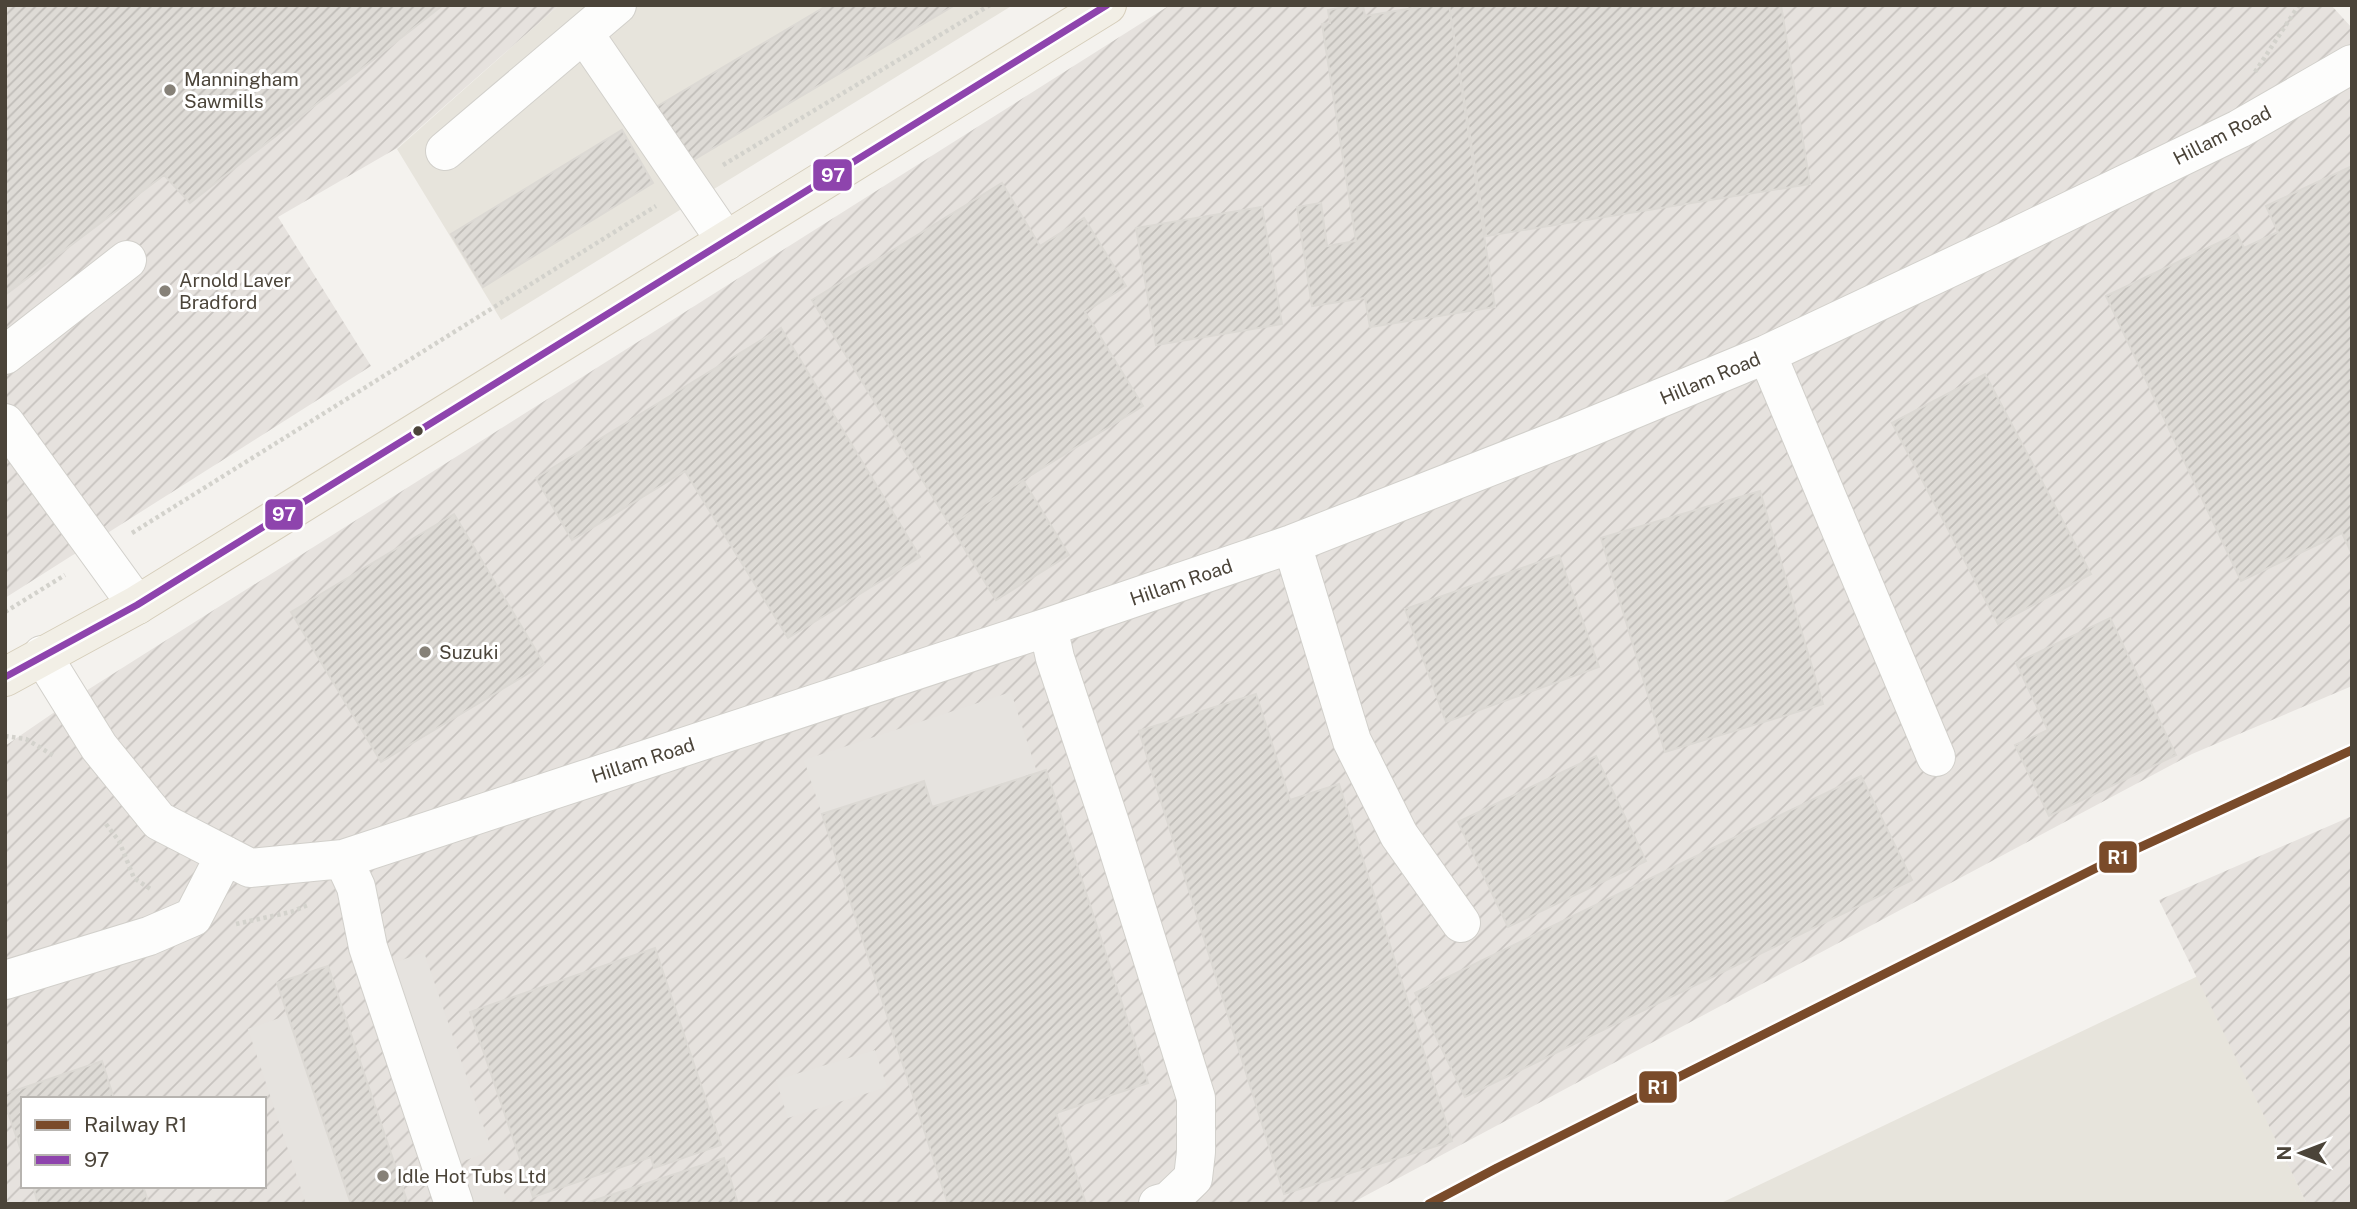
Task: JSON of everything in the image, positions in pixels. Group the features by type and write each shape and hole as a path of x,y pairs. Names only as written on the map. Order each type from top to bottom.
{"main road":[{"path":"5,677 137,605 1107,5"}],"street":[{"path":"445,151 617,5"},
{"path":"585,34 726,241"},
{"name":"Hillam Road","path":"42,655 99,747 159,821 250,868 343,859 1292,544 1576,433 1767,354 2239,129 2352,64"},
{"path":"5,355 127,260"},
{"path":"1767,354 1936,757"},
{"path":"5,424 137,605"},
{"path":"1292,544 1352,741 1399,835 1461,923"},
{"path":"1048,627 1055,658 1196,1098 1193,1178 1169,1200 1158,1204"},
{"path":"5,980 149,936 193,917 225,855"},
{"path":"343,859 356,887 368,947 454,1204"}],"path":[{"path":"5,612 688,186 990,5"}],"shaded area":[{"name":"Arnold Laver Bradford","path":"5,5 559,5 397,148 278,217 371,366 5,598"},
{"path":"559,5 1013,5 501,320 397,149"},
{"path":"1170,5 2331,5 2352,28 2352,686 2192,754 1350,1204 5,1204 5,746 78,696"},
{"path":"1011,692 1037,772 932,807 923,781 822,814 804,760"},
{"path":"2352,816 2352,1204 2307,1204 2159,900"},
{"path":"424,952 492,1151 458,1163 391,964"},
{"path":"2198,976 2307,1204 1719,1204"},
{"path":"288,1015 351,1204 306,1204 248,1029"},
{"path":"875,1050 887,1087 788,1118 776,1080"},
{"path":"496,1169 508,1204 473,1204 465,1179"}],"building":[{"name":"Manningham Sawmills","path":"5,5 443,5 190,203 164,175 5,295"},
{"path":"828,5 955,5 683,166 651,110"},
{"path":"1363,5 1365,16 1432,5 1449,5 1495,307 1370,327 1365,298 1312,306 1297,207 1321,203 1327,246 1356,241 1322,24 1330,23 1328,10"},
{"path":"1449,5 1781,5 1810,184 1486,236"},
{"path":"622,130 653,183 483,287 451,234"},
{"path":"2352,166 2352,554 2342,533 2241,581 2106,296 2237,234 2244,248 2278,232 2266,206"},
{"path":"1002,183 1040,246 1084,218 1126,286 1085,312 1143,406 950,525 812,300"},
{"path":"1262,207 1282,324 1156,345 1136,228"},
{"path":"781,328 920,557 788,638 685,471 572,540 536,478"},
{"path":"1985,374 2091,574 1998,624 1892,423"},
{"path":"1023,480 1069,555 996,600 950,525"},
{"path":"1760,491 1823,704 1665,752 1601,538"},
{"path":"454,514 544,664 381,762 291,612"},
{"path":"1559,555 1599,667 1446,722 1405,609"},
{"path":"2110,618 2176,755 2049,816 2015,745 2048,730 2016,663"},
{"path":"1256,694 1290,800 1339,784 1452,1141 1284,1194 1139,731"},
{"path":"1596,756 1646,861 1508,927 1458,822"},
{"path":"1046,770 1148,1083 1056,1113 1086,1204 948,1204 822,814 924,781 932,807"},
{"path":"1861,776 1912,880 1465,1097 1415,993"},
{"path":"655,948 721,1145 654,1168 651,1157 533,1197 470,1012"},
{"path":"328,966 408,1204 351,1204 277,983"},
{"path":"102,1061 113,1097 21,1097 21,1150 5,1104 5,1094"},
{"path":"724,1158 738,1204 583,1204"},
{"path":"34,1188 144,1188 149,1204 38,1204"}],"rail line":[{"name":"R1","path":"1429,1204 2110,861 2352,750"}],"transit line":[{"name":"97","path":"5,677 137,605 1107,5"}],"place":[{"name":"Manningham Sawmills","path":"170,90"},
{"name":"Arnold Laver Bradford","path":"165,291"},
{"name":"Suzuki","path":"425,652"},
{"name":"Idle Hot Tubs Ltd","path":"383,1176"}]}
